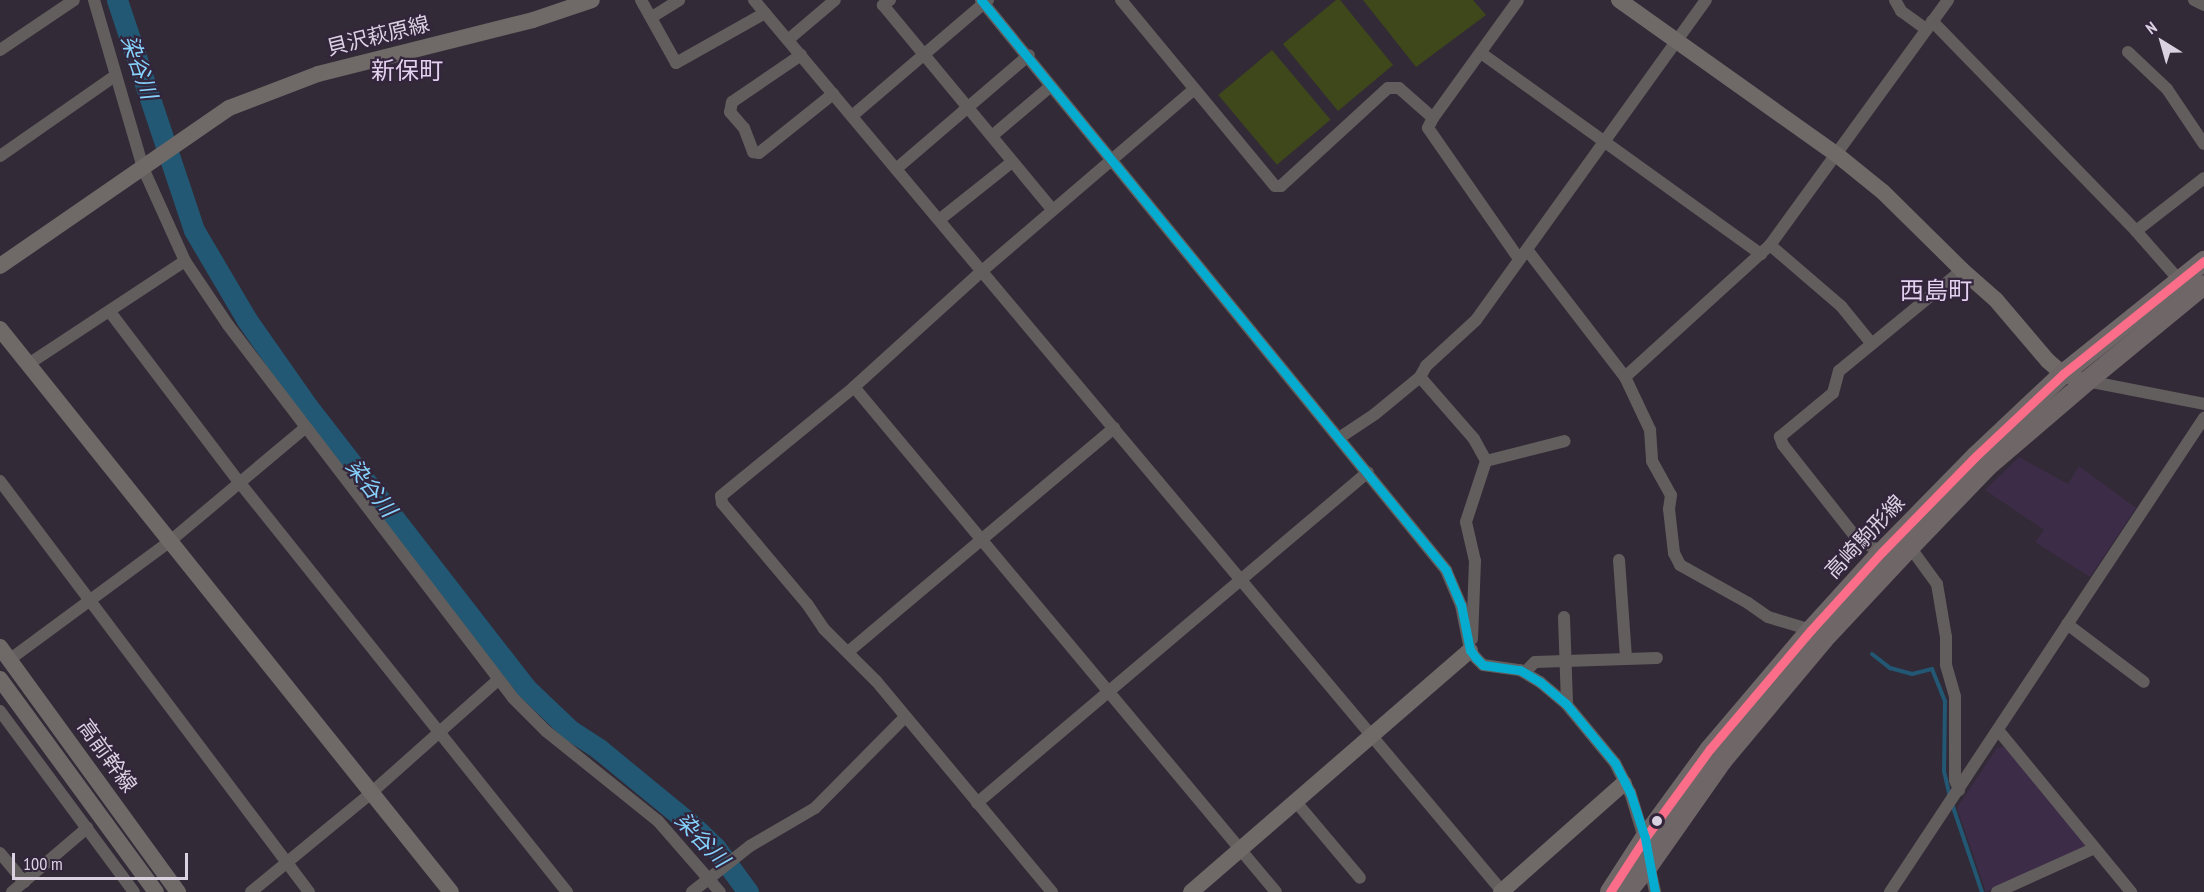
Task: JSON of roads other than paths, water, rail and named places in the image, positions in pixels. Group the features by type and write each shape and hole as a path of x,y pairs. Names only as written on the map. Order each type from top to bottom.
{"main road":[{"name":"高崎駒形線","path":"1610,892 1645,838 1710,749 1811,630 1882,552 1976,456 2063,374 2204,261"},
{"name":"高崎駒形線","path":"1627,892 1649,865 1722,761 1823,640 1910,547 1988,466 2204,285"}],"street":[{"path":"0,51 74,0"},
{"path":"94,0 145,166 185,261 235,335 498,680 546,731 657,821 711,877 720,892"},
{"name":"貝沢萩原線","path":"0,266 229,108 318,74 533,20 592,0"},
{"path":"641,0 676,63 765,13"},
{"path":"652,17 679,0"},
{"path":"754,0 1374,736 1502,892 1624,783"},
{"path":"789,39 835,0"},
{"path":"890,0 884,5 1052,209"},
{"path":"1121,0 1275,186 1281,186 1388,88 1399,88 1433,118"},
{"path":"1518,0 1428,128 1524,255 1625,377 1650,430 1652,460 1671,495 1669,509 1674,553 1680,565 1748,603 1768,617 1811,630"},
{"path":"1619,0 1836,154 1883,192 1962,270 1996,300 2048,362 2063,374 2087,381 2204,404"},
{"path":"1339,438 1375,414 1420,377 1426,366 1476,320 1706,0"},
{"path":"1895,0 1901,11 1929,25 2136,231 2180,281"},
{"path":"1625,377 1765,249 1948,0"},
{"path":"2194,0 2204,5"},
{"path":"852,116 984,1 1446,570 1461,604 1470,650 1483,665 1509,667 1525,672 1567,705 1615,763 1630,792 1645,838 1655,892"},
{"path":"2128,52 2167,89 2204,144"},
{"path":"1481,53 1606,142 1765,249 1841,306 1872,344"},
{"path":"801,55 732,102 730,112 744,128 753,152 759,153 833,94"},
{"path":"896,169 1029,55"},
{"path":"0,156 116,75"},
{"path":"992,136 1051,86"},
{"path":"1052,892 905,717 848,652 824,629 807,604 722,503 721,496 854,387 1052,209 1194,89"},
{"path":"939,220 1012,162"},
{"path":"2136,231 2204,178"},
{"path":"27,365 185,261"},
{"path":"1882,552 1858,540 1783,445 1780,437 1833,393 1839,370 1962,270"},
{"path":"110,312 240,483 567,892"},
{"path":"0,329 451,892"},
{"path":"1191,892 1374,736 1470,650 1474,622 1474,561 1466,522 1486,461 1474,439 1420,377"},
{"path":"854,387 1108,694 1276,892"},
{"path":"1890,892 2204,418"},
{"path":"4,653 89,599 170,542 306,428"},
{"path":"848,652 1114,428"},
{"path":"1486,461 1565,441"},
{"path":"977,803 1368,472"},
{"path":"0,481 309,892"},
{"path":"1910,547 1937,584 1946,637 1946,665 1955,697 1955,780 1959,790"},
{"path":"1619,560 1626,657"},
{"path":"1564,617 1567,705"},
{"path":"2067,624 2145,682"},
{"name":"高前幹線","path":"4,653 178,892"},
{"path":"1525,672 1535,662 1626,657 1657,658"},
{"name":"高前幹線","path":"0,679 156,892"},
{"path":"251,892 371,793 498,680"},
{"path":"0,711 134,892"},
{"path":"692,892 747,848 815,808 905,717"},
{"path":"1998,730 2131,892"},
{"path":"1296,802 1360,878"},
{"path":"12,892 87,828"},
{"path":"1997,892 2095,848"},
{"path":"0,853 24,882"}],"waterway":[{"name":"染谷川","path":"117,0 194,230 247,320 308,407 526,688 570,730 599,749 693,826 715,847 748,892"},
{"path":"1872,654 1890,668 1912,674 1932,669 1945,701 1944,771 1950,797"},
{"path":"1952,804 1982,892"}],"district":[{"name":"新保町","path":"407,71"},
{"name":"西島町","path":"1936,291"}]}
